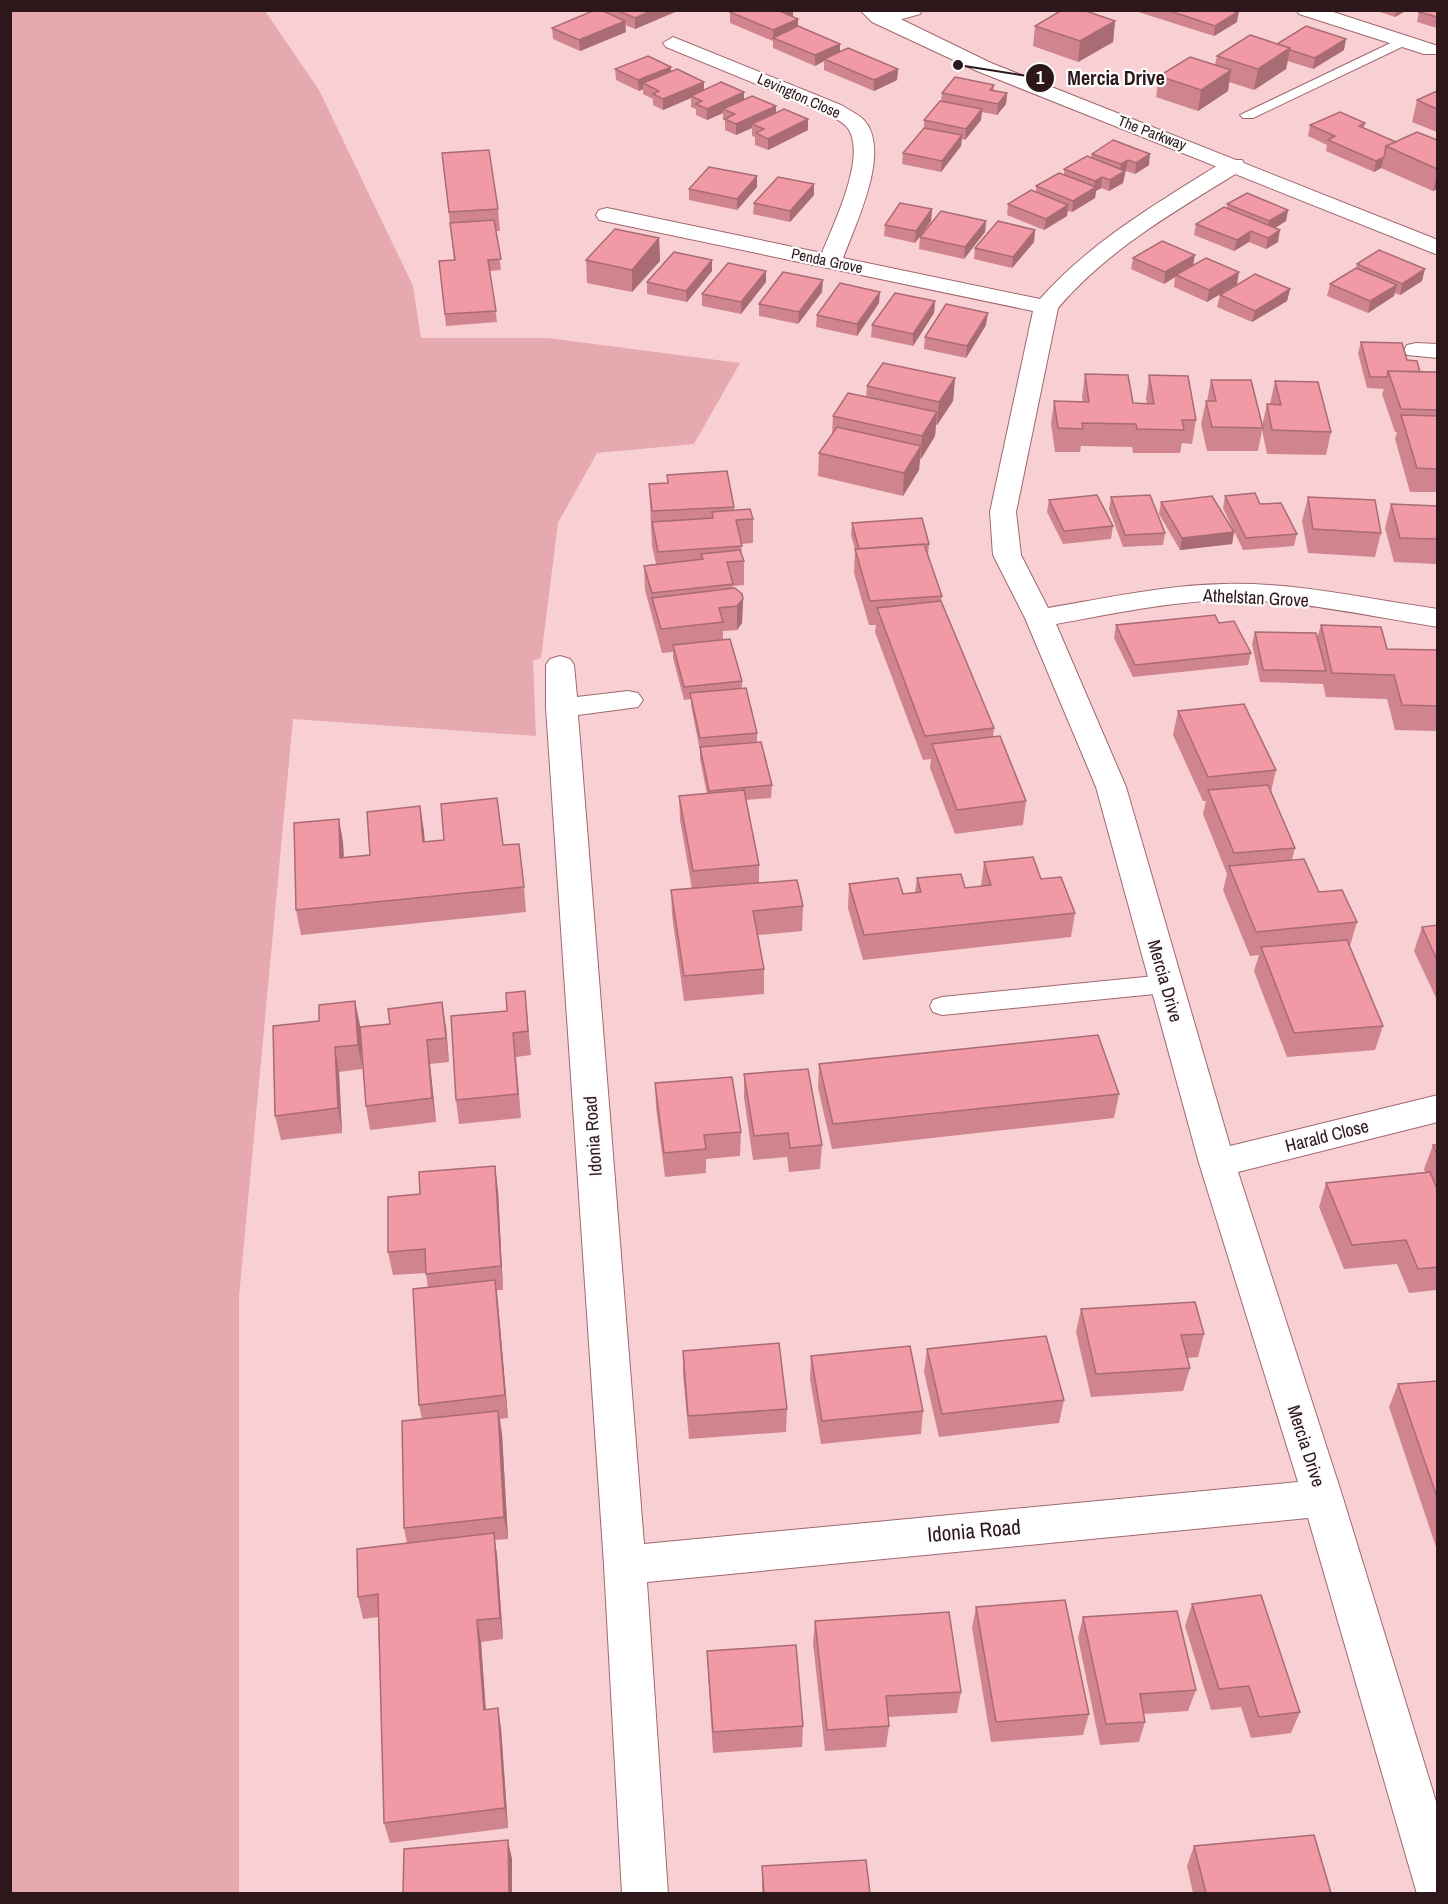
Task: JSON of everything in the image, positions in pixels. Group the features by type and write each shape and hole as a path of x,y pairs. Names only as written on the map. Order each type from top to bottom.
{"street":[{"path":"875,15 913,10"},
{"path":"1306,10 1431,50"},
{"name":"The Parkway","path":"875,15 984,67 1437,248"},
{"name":"Levington Close","path":"693,34 665,46 834,109 857,125 865,142 865,162 830,262"},
{"name":"Mercia Drive","path":"1234,165 1144,221 1071,278 1046,307 1003,512 1007,555 1039,618 1111,787 1216,1162 1323,1498 1437,1887"},
{"name":"Penda Grove","path":"607,215 1046,307"},
{"name":"Athelstan Grove","path":"1039,618 1159,597 1225,592 1288,596 1437,618"},
{"name":"Idonia Road","path":"560,665 561,708 625,1564 645,1893"},
{"path":"561,708 628,700"},
{"name":"Harald Close","path":"1216,1162 1437,1108"},
{"name":"Idonia Road","path":"625,1564 1323,1498"}],"lane":[{"path":"1248,115 1403,41"},
{"path":"942,1005 1166,984"}],"shaded area":[{"path":"11,10 265,11 319,90 413,286 421,338 548,338 740,363 694,444 597,453 558,523 541,658 533,661 536,736 293,719 239,1297 239,1893 11,1893"}],"building":[{"path":"595,10 601,10 625,21 579,40 552,28"},
{"path":"616,10 653,10 635,18"},
{"path":"734,10 787,10 782,12 798,19 773,30 730,12"},
{"path":"1062,10 1083,10 1115,21 1080,41 1035,26"},
{"path":"1167,10 1235,10 1239,11 1215,26"},
{"path":"1437,10 1437,17 1419,12"},
{"path":"798,26 840,44 815,55 773,38"},
{"path":"1306,26 1346,39 1315,58 1277,44"},
{"path":"1250,35 1290,48 1258,69 1217,56"},
{"path":"848,48 898,69 874,80 824,59"},
{"path":"648,56 671,67 638,80 615,69"},
{"path":"1190,57 1231,70 1201,90 1159,76"},
{"path":"677,69 704,82 663,99 653,94 659,91 643,83"},
{"path":"955,77 994,85 990,90 1007,93 998,104 942,93"},
{"path":"721,82 744,92 707,109 696,104 702,101 691,96"},
{"path":"1437,91 1437,109 1417,100"},
{"path":"752,96 776,106 736,124 725,119 735,114 723,109"},
{"path":"940,101 982,109 966,129 924,120"},
{"path":"784,109 808,119 768,139 756,133 764,129 752,124"},
{"path":"1340,112 1365,123 1359,126 1396,142 1386,146 1384,157 1376,161 1328,140 1335,136 1310,125"},
{"path":"924,128 962,135 942,161 903,153"},
{"path":"1417,132 1437,140 1437,169 1386,146"},
{"path":"1113,140 1150,154 1136,163 1128,160 1121,164 1092,154"},
{"path":"489,150 498,209 449,212 442,153"},
{"path":"1087,156 1125,171 1110,180 1102,177 1095,181 1064,169"},
{"path":"709,167 757,176 737,199 689,189"},
{"path":"1059,173 1096,187 1073,201 1036,186"},
{"path":"778,177 814,184 790,211 754,203"},
{"path":"1031,190 1068,205 1046,219 1008,204"},
{"path":"1247,193 1288,210 1269,221 1227,204"},
{"path":"900,203 932,209 916,231 885,225"},
{"path":"1224,207 1280,230 1268,238 1251,231 1237,240 1196,224"},
{"path":"941,211 986,221 965,247 920,237"},
{"path":"494,220 501,259 488,260 496,311 445,314 439,261 455,260 450,223"},
{"path":"998,221 1035,230 1013,257 975,248"},
{"path":"615,229 659,238 632,270 586,260"},
{"path":"1162,241 1195,255 1165,272 1133,258"},
{"path":"1379,250 1425,269 1402,284 1357,264"},
{"path":"674,252 712,260 686,291 647,282"},
{"path":"1206,258 1239,272 1209,290 1176,275"},
{"path":"728,263 766,271 741,302 702,294"},
{"path":"1356,268 1397,285 1370,301 1330,284"},
{"path":"783,272 823,280 799,312 759,304"},
{"path":"1255,274 1290,289 1255,311 1220,295"},
{"path":"840,283 880,292 857,324 817,315"},
{"path":"895,293 935,301 913,334 872,325"},
{"path":"946,304 988,313 967,346 925,337"},
{"path":"1361,342 1402,343 1407,360 1417,361 1420,372 1388,371 1387,377 1370,377"},
{"path":"883,363 955,378 939,402 867,386"},
{"path":"1388,371 1437,372 1437,410 1401,409"},
{"path":"1085,374 1128,375 1133,403 1154,404 1149,375 1188,376 1196,420 1182,420 1184,430 1137,429 1136,424 1082,423 1083,429 1058,428 1054,401 1089,402"},
{"path":"1211,380 1251,380 1263,428 1212,427 1206,401 1216,401"},
{"path":"1275,381 1318,382 1331,432 1272,430 1267,404 1281,405"},
{"path":"848,393 937,412 922,436 833,416"},
{"path":"1401,415 1437,416 1437,469 1417,468"},
{"path":"837,427 921,446 904,473 819,453"},
{"path":"727,471 734,507 652,511 649,484 668,483 667,475"},
{"path":"1255,493 1260,504 1281,503 1297,534 1246,538 1225,496"},
{"path":"1097,495 1113,526 1064,531 1049,500"},
{"path":"1150,495 1165,533 1125,535 1111,497"},
{"path":"1212,496 1234,532 1182,538 1161,502"},
{"path":"1308,497 1375,500 1381,533 1313,529"},
{"path":"1391,504 1437,506 1437,539 1400,538"},
{"path":"750,509 753,519 736,520 742,546 658,552 652,522 713,518 712,512"},
{"path":"922,518 929,544 859,549 852,523"},
{"path":"924,544 942,596 870,601 855,549"},
{"path":"740,550 744,561 727,562 733,584 652,593 644,566 703,559 701,554"},
{"path":"735,588 742,594 743,599 737,606 719,608 723,622 661,629 652,598"},
{"path":"941,601 994,728 925,736 877,608"},
{"path":"1215,615 1219,623 1234,621 1251,653 1135,665 1116,625"},
{"path":"1321,625 1381,627 1387,649 1437,650 1437,706 1402,705 1394,675 1332,673"},
{"path":"1255,632 1316,633 1326,671 1263,670"},
{"path":"730,639 742,681 684,687 673,645"},
{"path":"746,688 757,733 700,738 690,693"},
{"path":"1244,704 1276,770 1208,777 1178,711"},
{"path":"1000,736 1026,801 957,810 932,744"},
{"path":"761,742 772,785 709,791 700,747"},
{"path":"1268,785 1295,848 1234,853 1208,790"},
{"path":"744,790 759,865 693,871 679,796"},
{"path":"497,798 503,845 519,844 524,887 296,910 294,823 339,819 340,858 370,855 367,812 420,806 423,842 444,840 441,804"},
{"path":"1033,857 1041,879 1061,877 1075,913 864,935 849,884 898,878 903,894 921,892 917,878 961,874 965,888 991,885 984,862"},
{"path":"1304,859 1319,892 1342,890 1357,922 1256,932 1229,866"},
{"path":"797,880 803,906 753,911 764,969 684,976 671,890"},
{"path":"1437,925 1437,960 1422,927"},
{"path":"1347,940 1383,1026 1294,1033 1261,947"},
{"path":"525,991 528,1031 513,1033 518,1094 456,1100 451,1016 507,1011 506,993"},
{"path":"355,1001 358,1045 335,1047 338,1108 275,1116 273,1026 319,1021 319,1005"},
{"path":"442,1002 446,1038 427,1040 432,1098 366,1106 360,1027 390,1024 388,1009"},
{"path":"1098,1035 1119,1094 833,1124 819,1064"},
{"path":"808,1069 822,1145 790,1148 788,1133 754,1136 744,1074"},
{"path":"732,1077 741,1132 704,1135 706,1149 664,1153 655,1083"},
{"path":"495,1166 501,1266 426,1274 425,1249 388,1252 388,1197 420,1194 419,1172"},
{"path":"1430,1172 1437,1189 1437,1267 1418,1269 1406,1240 1352,1245 1326,1183"},
{"path":"495,1280 505,1395 419,1405 413,1289"},
{"path":"1195,1302 1204,1334 1181,1335 1190,1368 1096,1374 1081,1309"},
{"path":"1046,1336 1064,1400 942,1414 927,1349"},
{"path":"779,1343 787,1409 688,1416 683,1351"},
{"path":"910,1346 923,1411 822,1421 811,1356"},
{"path":"1437,1381 1437,1497 1398,1384"},
{"path":"498,1411 504,1517 404,1528 402,1421"},
{"path":"494,1533 500,1618 477,1620 484,1710 498,1708 505,1808 384,1823 378,1594 358,1597 357,1549"},
{"path":"1261,1595 1300,1712 1259,1717 1249,1686 1219,1689 1192,1604"},
{"path":"1065,1600 1089,1714 996,1722 976,1607"},
{"path":"1177,1611 1196,1690 1140,1694 1145,1722 1106,1724 1083,1617"},
{"path":"949,1612 961,1692 886,1696 889,1726 827,1730 815,1621"},
{"path":"796,1645 803,1726 713,1732 707,1651"},
{"path":"1314,1835 1331,1893 1206,1893 1194,1846"},
{"path":"508,1840 509,1893 403,1893 404,1849"},
{"path":"866,1860 870,1893 764,1893 762,1866"}],"place":[{"name":"Mercia Drive","path":"958,65"}]}
